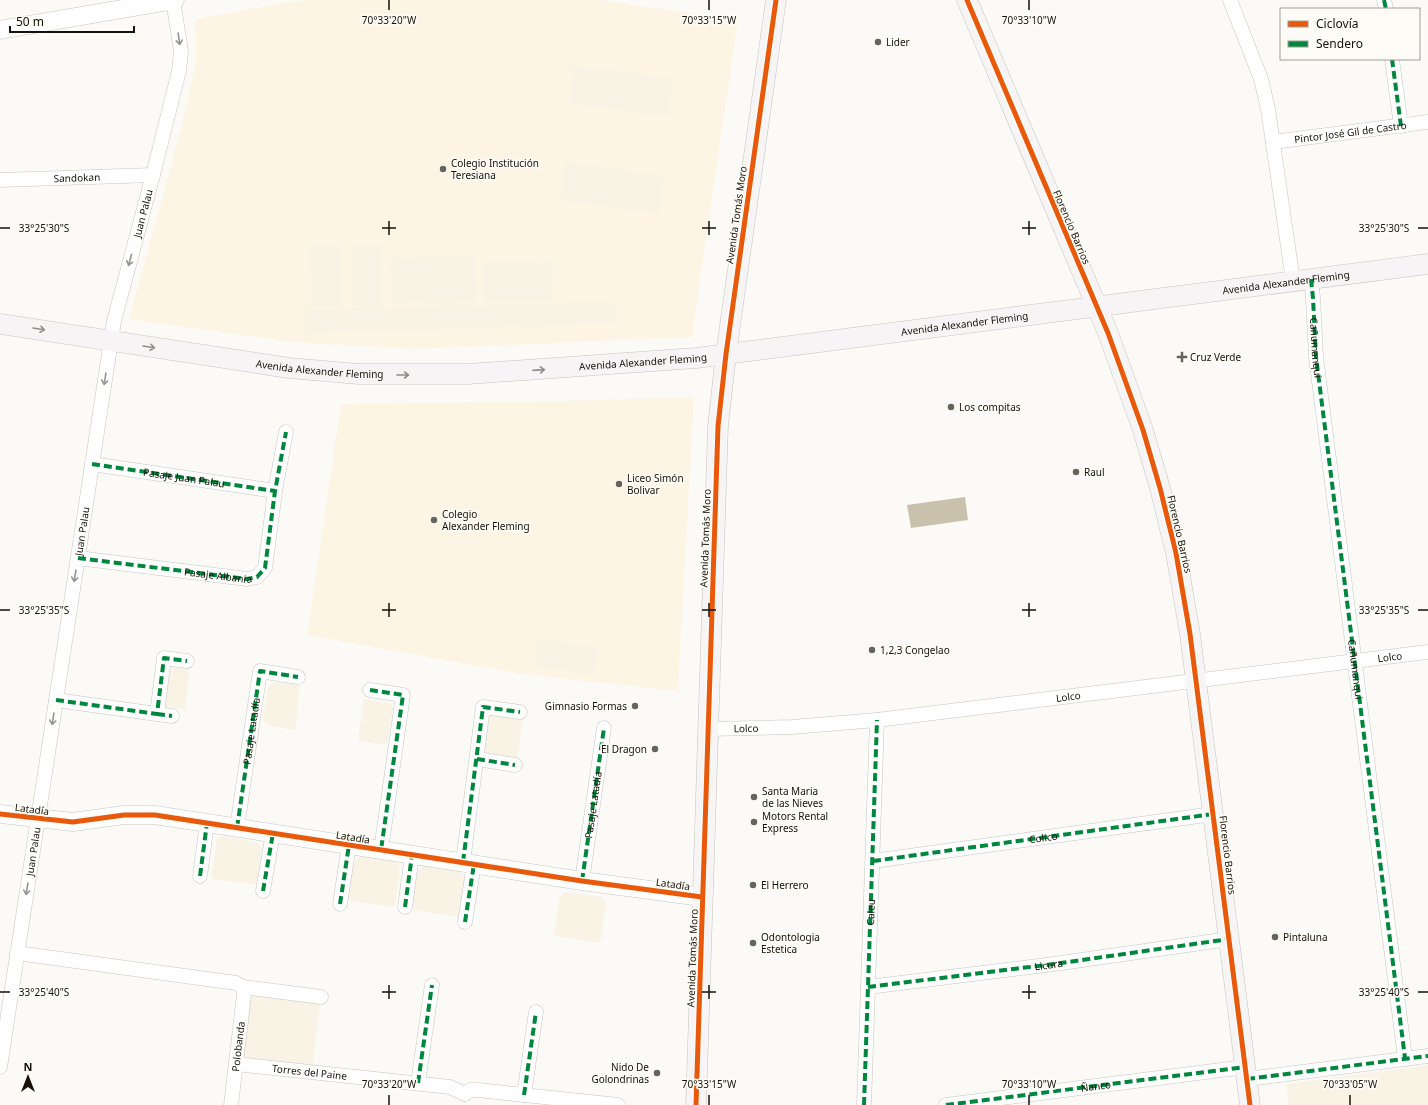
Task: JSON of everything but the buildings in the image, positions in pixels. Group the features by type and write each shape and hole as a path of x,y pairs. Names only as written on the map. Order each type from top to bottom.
{"main road":[{"name":"Avenida Tomás Moro","path":"696,1105 718,426 726,354 776,0"},
{"name":"Florencio Barrios","path":"967,0 1097,307 1143,430 1168,519 1180,574 1197,681 1250,1105"},
{"name":"Avenida Alexander Fleming","path":"0,324 258,364 359,374 500,373 696,358 1428,264"}],"street":[{"path":"0,30 174,0"},
{"name":"Juan Palau","path":"0,1067 116,312 179,71 181,51 174,0"},
{"name":"Cañumanqui","path":"1230,0 1261,79 1302,280 1313,298 1316,358 1405,1058"},
{"path":"1392,60 1401,126"},
{"name":"Pintor José Gil de Castro","path":"1273,142 1428,122"},
{"name":"Sandokan","path":"0,180 153,175"},
{"name":"Pasaje Albania","path":"78,558 247,579 257,577 265,568 275,491 286,432"},
{"name":"Pasaje Juan Palau","path":"92,464 275,491"},
{"name":"Lolco","path":"708,729 792,727 877,720 1428,652"},
{"path":"157,714 164,658 187,661"},
{"name":"Pasaje Latadía","path":"237,828 260,671 298,677"},
{"path":"370,690 403,695 381,850"},
{"path":"56,700 172,716"},
{"path":"465,922 468,863 483,707 520,712"},
{"name":"Caleu","path":"864,1105 877,720"},
{"name":"Pasaje Latadía","path":"582,880 604,728"},
{"path":"477,759 515,765"},
{"name":"Latadía","path":"0,814 73,822 136,814 155,815 412,855 702,897"},
{"name":"Colico","path":"873,861 1214,814"},
{"path":"200,876 207,823"},
{"path":"263,891 273,834"},
{"path":"340,904 349,845"},
{"path":"405,908 412,855"},
{"name":"Licura","path":"868,987 1054,964 1229,939"},
{"path":"17,953 236,983 243,987 321,997"},
{"path":"418,1084 432,985"},
{"name":"Polobanda","path":"231,1105 244,995 243,987"},
{"path":"524,1095 536,1012"},
{"name":"Ñanco","path":"946,1105 1246,1073 1428,1056"},
{"name":"Torres del Paine","path":"236,1064 450,1087 464,1100 470,1090 478,1090 618,1105"}],"shaded area":[{"name":"Colegio Institución Teresiana","path":"311,0 599,0 738,20 694,321 693,337 412,349 291,342 134,320 129,317 183,120 196,61 195,19 289,2"},
{"path":"574,66 673,79 668,117 569,103"},
{"path":"565,162 664,177 658,214 560,200"},
{"path":"381,245 382,305 352,306 351,246"},
{"path":"310,246 340,246 341,306 311,306"},
{"path":"475,256 476,301 391,303 390,258"},
{"path":"553,262 552,301 484,301 483,263"},
{"path":"615,302 616,323 305,333 305,310"},
{"path":"694,397 678,691 521,674 307,635 341,404 562,401"},
{"path":"965,497 968,520 911,528 907,505"},
{"path":"538,639 598,648 594,675 534,666"},
{"path":"175,666 190,668 185,709 166,707 163,702 168,671"},
{"path":"273,682 300,685 295,730 269,726 263,719 268,687"},
{"path":"364,699 390,703 393,708 388,741 385,745 358,741"},
{"path":"494,713 523,717 517,761 489,757 483,750 489,717"},
{"path":"222,836 258,843 262,848 257,885 211,879 217,838"},
{"path":"360,856 396,861 400,867 395,907 349,901 353,863"},
{"path":"424,866 460,871 464,877 459,917 412,910 417,872"},
{"path":"565,892 601,897 606,903 600,943 554,936 559,898"},
{"path":"243,987 321,997 312,1072 236,1064"},
{"path":"1428,1065 1428,1105 1289,1105 1286,1084"}],"marked path":[{"path":"1384,0 1386,8"},
{"path":"1392,60 1401,126"},
{"path":"1311,279 1316,357 1405,1058"},
{"path":"78,558 247,579 257,577 265,568 275,491 286,432"},
{"path":"92,464 275,491"},
{"path":"56,700 157,714 164,658 187,661"},
{"path":"237,828 260,671 298,677"},
{"path":"370,690 403,695 381,850"},
{"path":"463,862 483,707 520,712"},
{"path":"157,714 172,716"},
{"path":"864,1105 877,720"},
{"path":"582,881 604,728"},
{"path":"477,759 515,765"},
{"path":"873,861 1213,814"},
{"path":"200,876 207,823"},
{"path":"263,891 273,833"},
{"path":"340,904 349,845"},
{"path":"405,907 412,855"},
{"path":"465,922 474,864"},
{"path":"868,987 1054,964 1229,939"},
{"path":"418,1083 432,985"},
{"path":"524,1095 536,1012"},
{"path":"1247,1079 1428,1056"},
{"path":"946,1105 1245,1067"}],"cycle path":[{"path":"696,1105 718,426 726,354 776,0"},
{"path":"967,0 1108,333 1143,430 1160,488 1176,553 1190,634 1250,1105"},
{"path":"0,814 73,822 124,815 155,815 582,881 702,897"}],"place":[{"name":"Lider","path":"878,42"},
{"name":"Colegio Institución Teresiana","path":"443,169"},
{"name":"Cruz Verde","path":"1182,357"},
{"name":"Los compitas","path":"951,407"},
{"name":"Raul","path":"1076,472"},
{"name":"Liceo Simón Bolivar","path":"619,484"},
{"name":"Colegio Alexander Fleming","path":"434,520"},
{"name":"1,2,3 Congelao","path":"872,650"},
{"name":"Gimnasio Formas","path":"635,706"},
{"name":"El Dragon","path":"655,749"},
{"name":"Santa Maria de las Nieves","path":"754,797"},
{"name":"Motors Rental Express","path":"754,822"},
{"name":"El Herrero","path":"753,885"},
{"name":"Pintaluna","path":"1275,937"},
{"name":"Odontologia Estetica","path":"753,943"},
{"name":"Nido De Golondrinas","path":"657,1073"}]}
